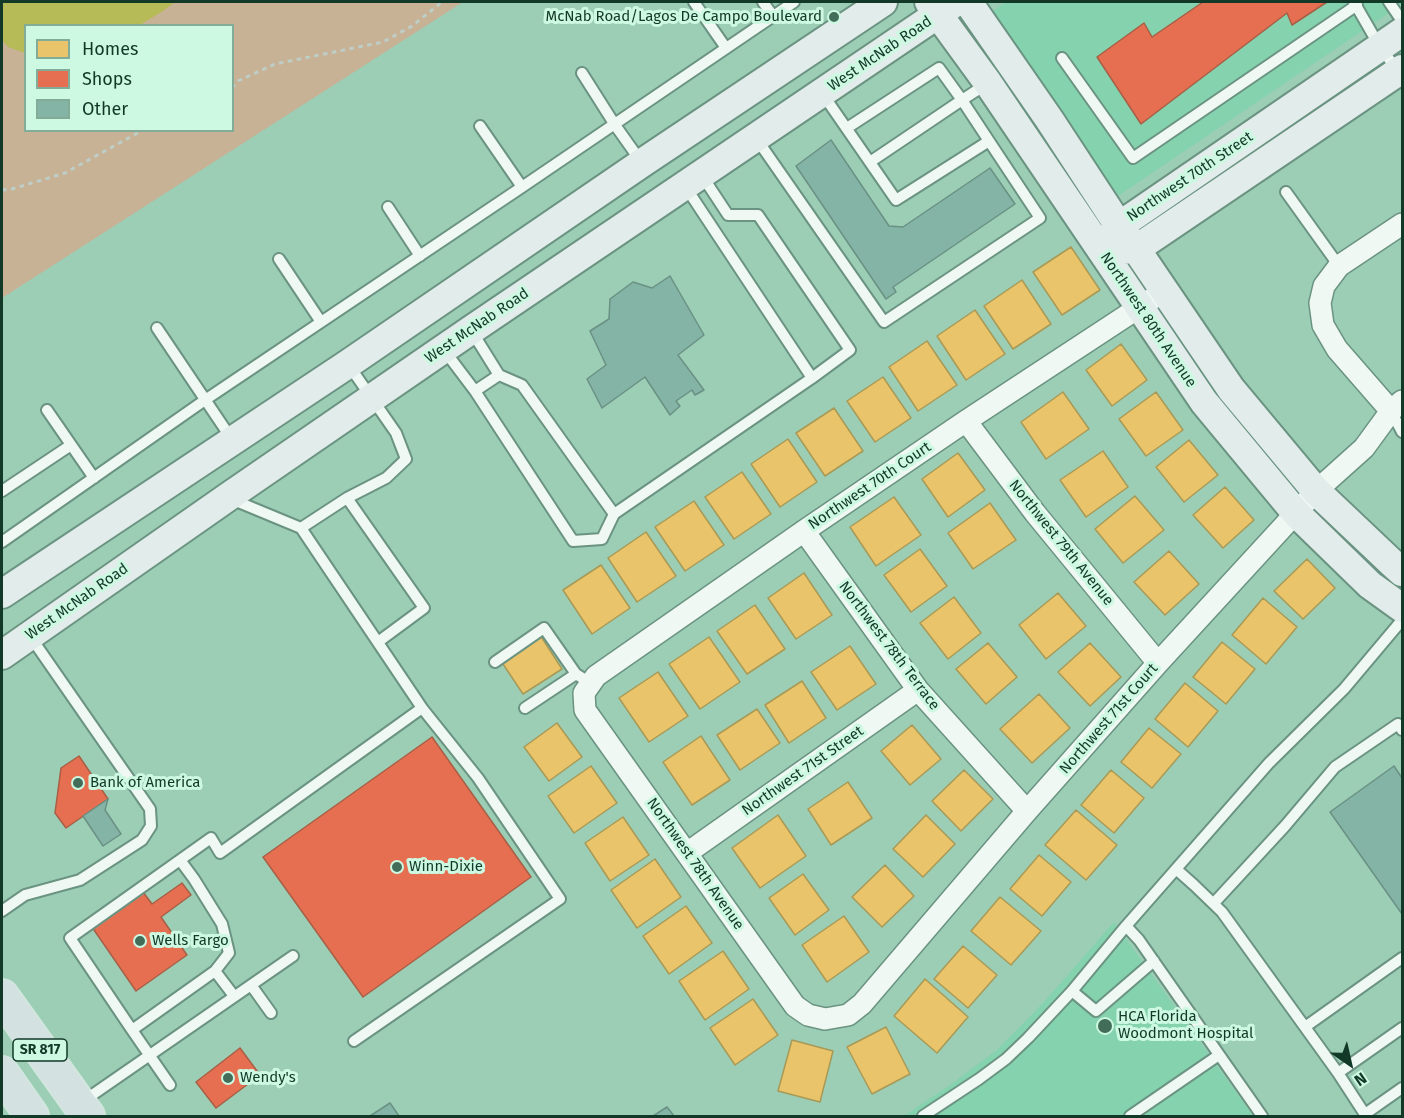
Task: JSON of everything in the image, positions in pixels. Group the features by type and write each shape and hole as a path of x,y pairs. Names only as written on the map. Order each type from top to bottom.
{"main road":[{"path":"2,594 348,364 883,2"},
{"name":"Northwest 80th Avenue","path":"968,2 1231,389 1317,491 1402,572"},
{"name":"Northwest 80th Avenue","path":"941,6 988,83 1204,402 1296,513 1370,585 1402,608"},
{"name":"West McNab Road","path":"2,655 471,330 822,93 906,34 941,6"},
{"name":"Northwest 70th Street","path":"1101,250 1119,226 1391,39"},
{"name":"Northwest 70th Street","path":"1136,249 1400,70"},
{"path":"578,258 589,229 649,189 651,180 642,163"},
{"path":"1101,250 1136,249"},
{"name":"SR 817","path":"2,996 83,1110"},
{"name":"SR 817","path":"2,1073 32,1116"}],"street":[{"path":"1397,406 1337,349 1323,325 1320,303 1324,286 1339,266 1402,224"},
{"name":"Northwest 70th Court","path":"583,683 966,421 1164,291"},
{"name":"Northwest 71st Court","path":"825,1019 848,1015 862,1004 1027,811 1158,663 1317,491 1364,448 1397,406"},
{"name":"Northwest 79th Avenue","path":"966,421 1035,513 1158,663"},
{"name":"Northwest 78th Terrace","path":"804,531 918,690 1027,811"},
{"name":"Northwest 78th Avenue","path":"583,683 585,710 795,1006 808,1015 825,1019"},
{"name":"Northwest 71st Street","path":"687,853 918,690"}],"lane":[{"path":"694,2 726,48"},
{"path":"763,2 773,15"},
{"path":"2,542 205,400 794,2"},
{"path":"1389,2 1402,21"},
{"path":"1062,58 1133,158 1356,3 1391,39 1400,70"},
{"path":"755,138 884,322 1040,218 939,68 847,128"},
{"path":"582,73 642,163"},
{"path":"870,162 988,83"},
{"path":"822,93 896,200 989,141"},
{"path":"480,126 522,187"},
{"path":"444,350 475,391 573,541 602,538 615,514 850,350 758,215 728,215 692,179"},
{"path":"692,179 713,230 812,378"},
{"path":"1286,192 1339,266"},
{"path":"388,207 420,256"},
{"path":"713,230 728,215"},
{"path":"279,259 321,322"},
{"path":"157,328 233,441"},
{"path":"471,330 499,375 522,385 615,514"},
{"path":"301,528 347,498 386,478 406,459 396,433 348,364"},
{"path":"475,391 499,375"},
{"path":"1397,406 1402,432"},
{"path":"47,410 94,478"},
{"path":"2,491 71,445"},
{"path":"228,497 301,528 422,708 478,778 560,899 354,1041"},
{"path":"347,498 424,608 378,642"},
{"path":"923,1116 1006,1059 1028,1038 1072,991 1269,763 1344,689 1402,620"},
{"path":"495,662 544,628 583,683 525,708"},
{"path":"2,911 25,895 80,880 142,840 151,825 150,809 30,636"},
{"path":"170,1084 70,938 211,838 220,853 422,708"},
{"path":"1214,903 1285,826 1335,767 1398,724 1402,730"},
{"path":"132,1030 214,971 229,953 222,924 180,860"},
{"path":"1176,869 1214,903 1366,1115 1402,1088"},
{"path":"1126,926 1154,961 1259,1116"},
{"path":"83,1110 149,1055 293,956"},
{"path":"1305,1027 1402,958"},
{"path":"1072,991 1096,1011 1154,961"},
{"path":"214,971 234,996"},
{"path":"251,985 271,1013"},
{"path":"1338,1073 1402,1028"},
{"path":"1130,1116 1219,1055"}],"path":[{"path":"234,86 238,81 275,64 383,42 412,26 442,2"},
{"path":"2,190 65,173 139,132"}],"shaded area":[{"path":"2,2 463,2 2,298"},
{"path":"2,2 175,2 142,24 24,24 24,53 8,47 2,40"},
{"path":"1006,2 1402,2 1402,4 1118,196 993,11"},
{"name":"HCA Florida Woodmont Hospital","path":"1114,922 1253,1116 904,1116 997,1050 1044,1002"}],"building: Homes":[{"path":"1071,247 1100,290 1062,315 1033,272"},
{"path":"1022,280 1051,324 1013,349 984,306"},
{"path":"975,310 1005,354 966,380 937,336"},
{"path":"927,341 957,385 918,411 889,367"},
{"path":"1121,344 1147,380 1112,406 1086,370"},
{"path":"883,377 911,418 875,442 847,401"},
{"path":"1063,392 1089,429 1046,459 1021,422"},
{"path":"1156,392 1183,430 1146,456 1119,419"},
{"path":"834,408 863,451 825,476 796,433"},
{"path":"788,439 817,482 780,507 751,464"},
{"path":"1189,440 1218,475 1184,502 1156,467"},
{"path":"1103,451 1128,487 1086,517 1060,480"},
{"path":"958,453 985,490 948,517 922,479"},
{"path":"742,472 771,514 734,539 705,497"},
{"path":"1225,487 1254,520 1223,548 1193,515"},
{"path":"1135,496 1164,530 1123,563 1095,529"},
{"path":"894,497 921,535 876,566 850,527"},
{"path":"694,501 724,545 685,571 655,527"},
{"path":"990,503 1016,540 973,569 948,533"},
{"path":"646,532 676,576 637,602 608,558"},
{"path":"920,549 947,586 911,612 884,575"},
{"path":"1169,551 1199,584 1165,615 1134,582"},
{"path":"1307,559 1335,588 1303,619 1274,591"},
{"path":"601,565 630,608 592,634 563,590"},
{"path":"804,573 832,615 796,639 768,598"},
{"path":"1058,593 1086,626 1046,659 1019,625"},
{"path":"954,597 981,633 948,659 920,623"},
{"path":"1263,598 1297,627 1266,664 1232,635"},
{"path":"755,605 785,649 747,674 717,631"},
{"path":"540,635 562,669 523,694 501,661"},
{"path":"709,637 740,682 700,709 669,664"},
{"path":"1222,642 1255,669 1226,704 1193,677"},
{"path":"988,643 1017,677 986,704 956,669"},
{"path":"1090,643 1121,677 1090,706 1058,672"},
{"path":"850,646 876,684 837,710 811,672"},
{"path":"658,672 688,716 649,742 619,698"},
{"path":"802,681 826,718 789,743 765,705"},
{"path":"1185,683 1218,711 1188,747 1155,719"},
{"path":"1039,694 1070,728 1032,763 1000,729"},
{"path":"757,709 780,743 740,770 717,735"},
{"path":"557,723 582,757 549,781 524,747"},
{"path":"912,725 941,759 910,785 881,751"},
{"path":"1149,728 1181,754 1152,788 1121,762"},
{"path":"701,736 730,780 692,805 663,762"},
{"path":"591,766 617,803 574,833 548,796"},
{"path":"964,770 993,799 961,831 932,801"},
{"path":"1111,770 1144,798 1114,833 1081,805"},
{"path":"848,782 872,818 831,845 808,809"},
{"path":"1076,810 1117,845 1086,880 1045,845"},
{"path":"778,815 806,856 760,888 732,848"},
{"path":"926,815 955,844 923,877 893,849"},
{"path":"623,817 649,855 610,881 585,843"},
{"path":"1039,855 1071,882 1042,916 1010,889"},
{"path":"655,859 681,897 637,928 611,890"},
{"path":"885,865 914,896 882,927 852,897"},
{"path":"803,874 829,910 795,935 769,898"},
{"path":"1000,897 1041,931 1011,965 971,931"},
{"path":"686,906 712,943 669,974 643,936"},
{"path":"844,916 869,952 827,982 802,945"},
{"path":"963,946 997,975 968,1008 934,979"},
{"path":"723,951 749,989 705,1020 679,981"},
{"path":"925,979 968,1017 937,1053 894,1016"},
{"path":"753,999 778,1035 735,1065 710,1028"},
{"path":"886,1027 910,1074 872,1094 847,1047"},
{"path":"792,1040 833,1051 820,1102 778,1091"}],"building: Shops":[{"path":"1203,2 1327,2 1292,25 1287,13 1141,124 1097,57 1144,23 1152,37"},
{"name":"Winn-Dixie","path":"432,737 531,877 363,997 263,857"},
{"name":"Bank of America","path":"79,756 108,799 66,828 55,813 61,768"},
{"name":"Wells Fargo","path":"182,883 191,895 161,917 187,955 136,991 92,927 143,892 152,904"},
{"name":"Wendy's","path":"240,1048 260,1075 216,1108 196,1082"}],"building: Other":[{"path":"831,140 889,226 903,227 990,168 1015,204 893,287 896,292 886,299 796,166"},
{"path":"670,276 704,335 678,355 704,390 695,395 692,390 676,401 680,406 670,415 645,377 602,408 587,379 606,365 590,331 609,319 610,299 633,282 652,288"},
{"path":"1394,766 1402,778 1402,914 1330,812"},
{"path":"108,799 105,810 121,834 103,846 83,816"},
{"path":"390,1103 399,1116 370,1116"},
{"path":"667,1107 674,1116 653,1116"}],"place":[{"name":"McNab Road/Lagos De Campo Boulevard","path":"834,17"},
{"name":"Bank of America","path":"78,783"},
{"name":"Winn-Dixie","path":"397,867"},
{"name":"Wells Fargo","path":"140,941"},
{"name":"HCA Florida Woodmont Hospital","path":"1105,1026"},
{"name":"Wendy's","path":"228,1078"}]}
